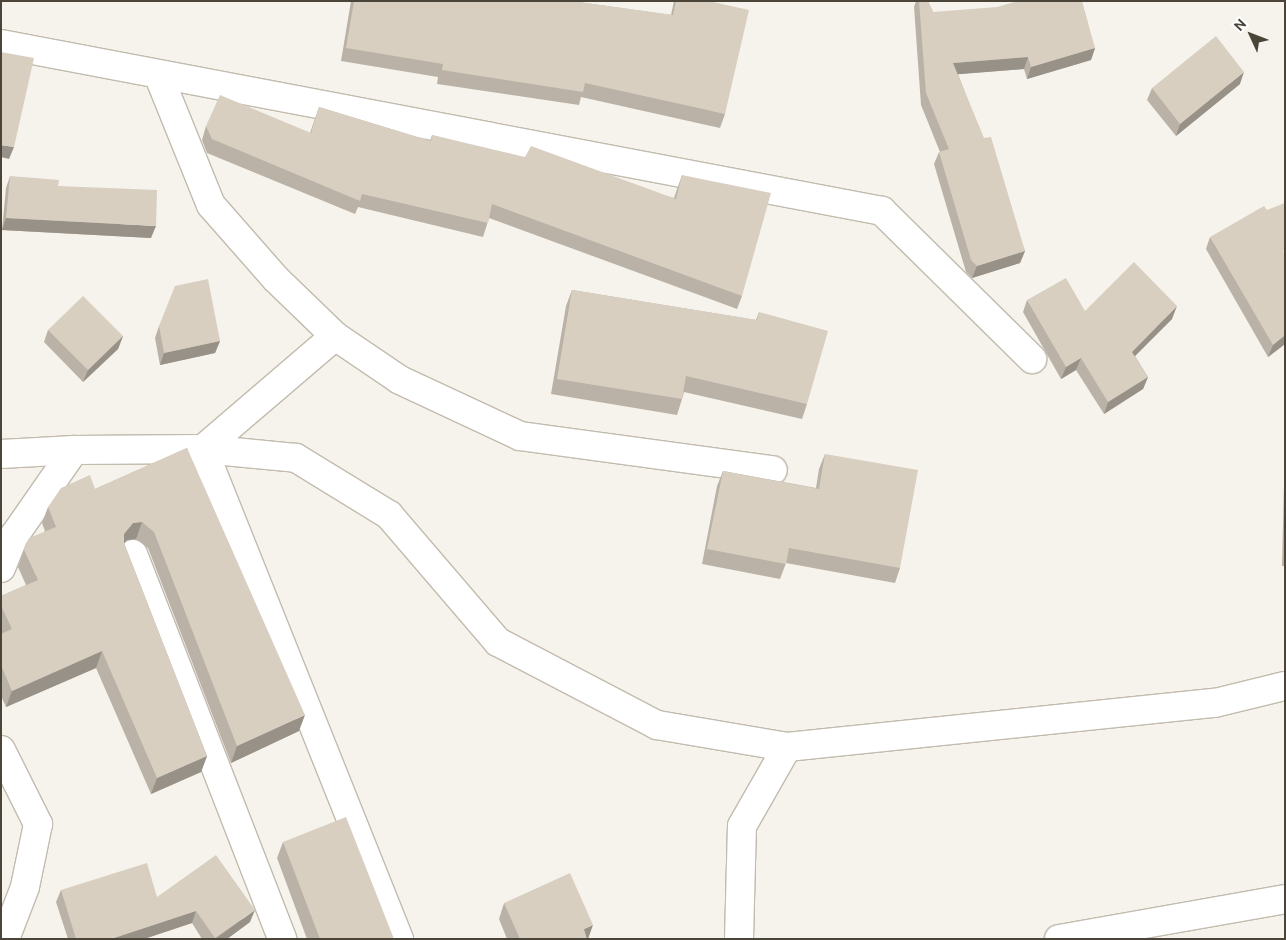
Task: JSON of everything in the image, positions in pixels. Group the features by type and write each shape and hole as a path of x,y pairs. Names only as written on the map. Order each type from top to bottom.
{"street":[{"path":"1,44 882,211 1032,359"},
{"path":"158,74 211,205 276,279 335,336 400,380 520,436 773,470"},
{"path":"203,449 335,336"},
{"path":"203,449 399,939"},
{"path":"1,454 74,450 203,449 296,458 389,515 498,642 657,725 787,747 1215,703 1285,686"},
{"path":"1,568 14,536 74,450"},
{"path":"133,554 282,939"},
{"path":"739,939 742,826 787,747"},
{"path":"1,750 38,824 25,887 5,939"},
{"path":"1059,939 1285,899"}],"building":[{"path":"354,1 572,1 673,15 676,1 713,1 749,10 725,114 585,83 583,92 442,70 443,64 346,48"},
{"path":"919,1 928,1 933,12 997,7 1018,1 1082,1 1095,48 1031,67 1028,57 953,63 984,138 991,137 1025,251 977,266 971,260 939,152 949,149 926,93"},
{"path":"1216,36 1244,72 1180,124 1152,88"},
{"path":"1,52 34,58 14,147 1,145"},
{"path":"220,95 311,133 319,107 431,141 432,135 525,157 531,146 676,199 682,175 771,193 742,296 492,204 488,223 362,194 360,201 212,139 206,126"},
{"path":"10,176 59,180 58,186 157,190 156,226 6,218"},
{"path":"1285,203 1285,250 1283,251 1285,254 1285,335 1273,345 1210,237 1264,206 1267,210"},
{"path":"1134,262 1177,306 1132,352 1148,377 1108,402 1081,358 1066,367 1027,300 1066,278 1085,311"},
{"path":"208,279 220,341 164,353 159,326 175,286"},
{"path":"572,290 757,320 759,312 828,331 807,404 686,376 682,399 557,379"},
{"path":"83,296 123,336 88,370 48,330"},
{"path":"187,448 305,715 237,746 154,532 142,522 133,523 124,534 124,543 207,756 157,778 102,651 12,691 1,665 1,634 12,629 1,606 1,596 38,580 24,550 29,538 56,527 48,507 61,488 90,475 95,489"},
{"path":"825,454 918,470 900,568 789,548 786,564 707,549 723,471 819,489"},
{"path":"346,817 394,939 320,939 283,842"},
{"path":"216,855 255,910 215,938 196,911 111,939 76,939 61,890 147,863 157,897"},
{"path":"570,873 593,925 584,929 587,939 520,939 504,903"}]}
